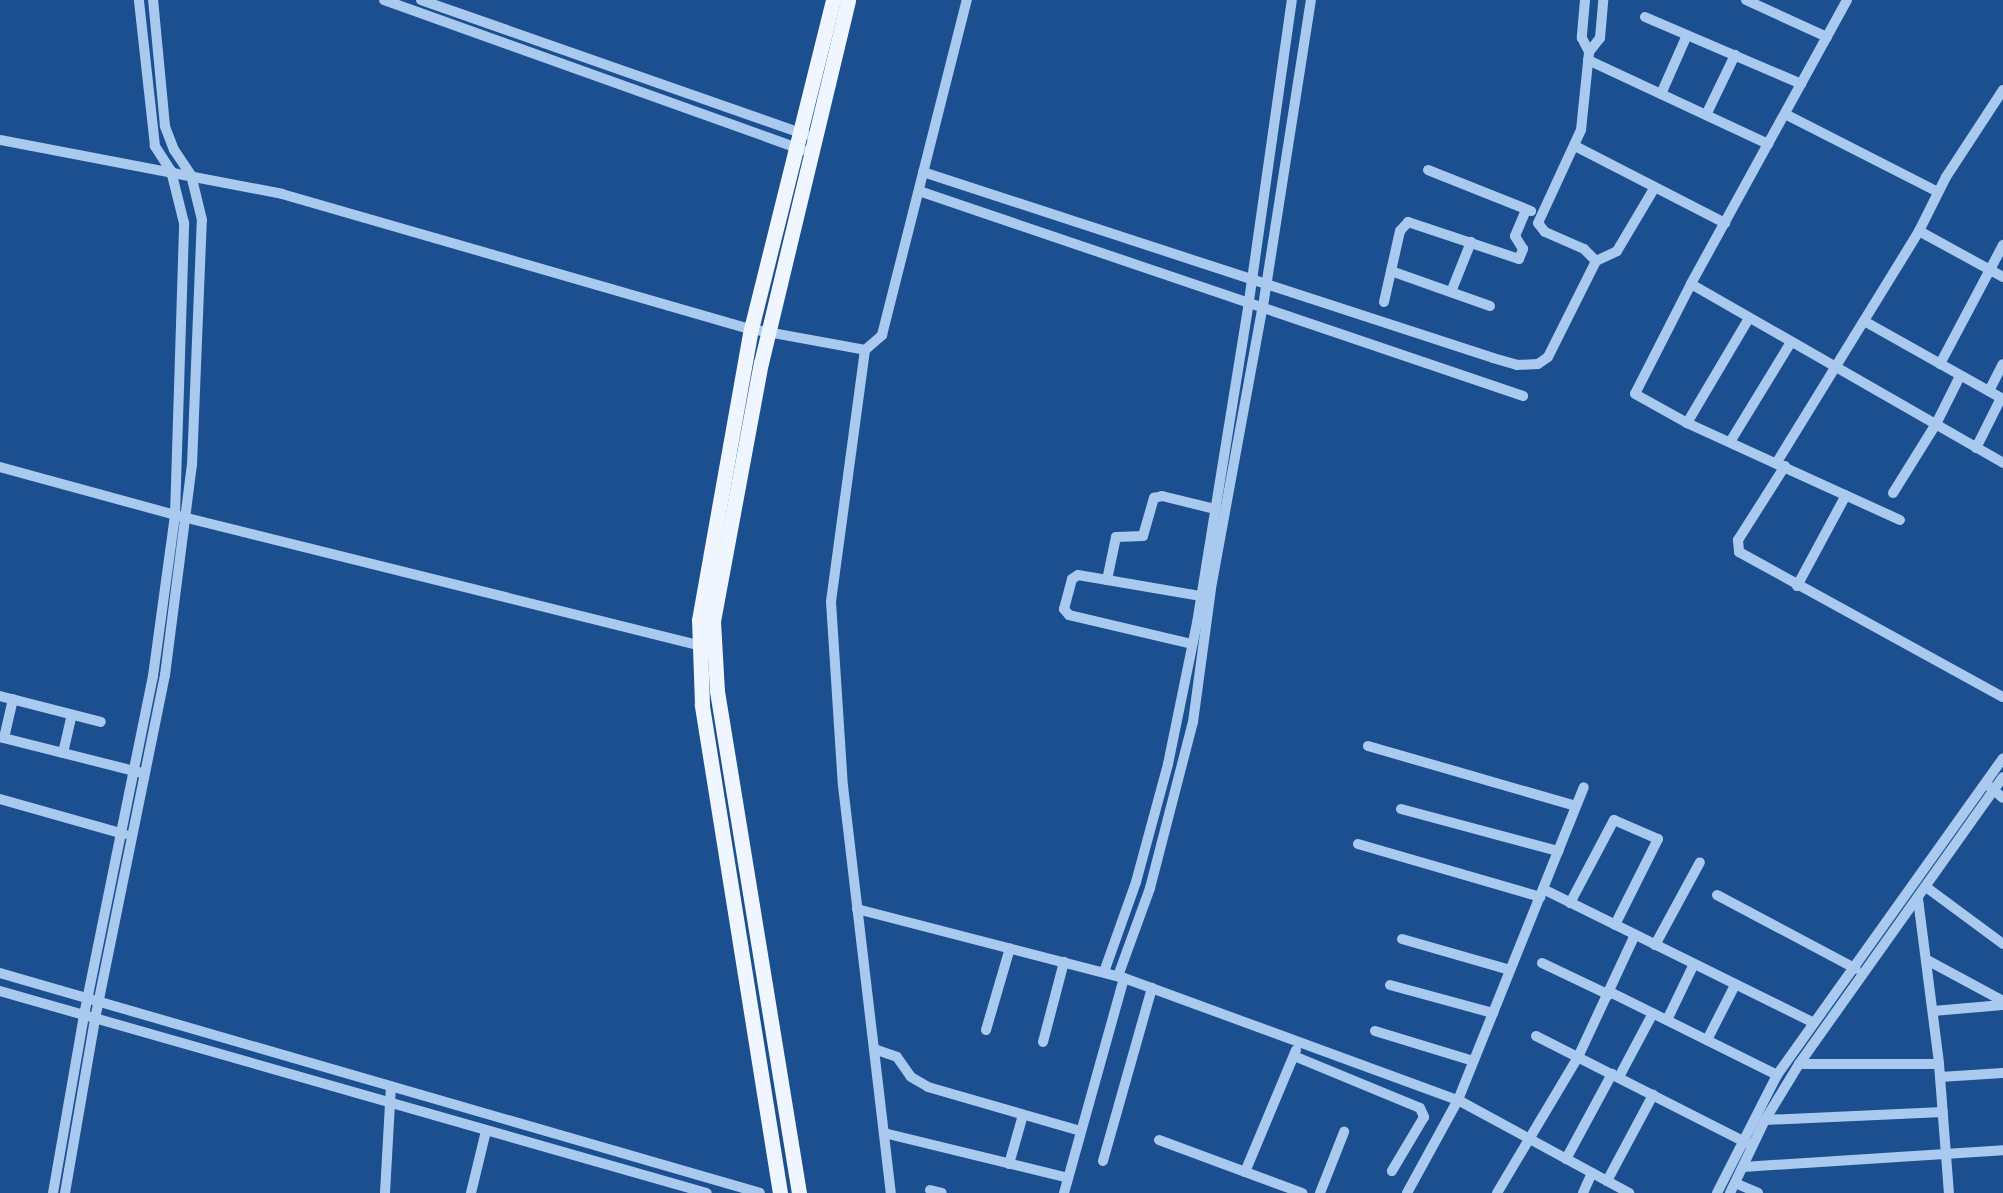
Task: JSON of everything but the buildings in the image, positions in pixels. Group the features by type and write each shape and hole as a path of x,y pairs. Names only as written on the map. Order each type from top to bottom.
{"main road":[{"path":"799,1193 713,660 714,621 832,0"},
{"path":"780,1193 702,704 698,645 699,620 751,329 848,0"}],"street":[{"path":"53,1193 90,1017 124,834 176,515 184,223 171,171 153,136 139,0"},
{"path":"93,1000 147,774 187,518 202,220 191,175 174,150 165,126 153,0"},
{"path":"384,0 806,143"},
{"path":"422,0 806,143"},
{"path":"891,1193 843,786 831,603 865,350 882,335 967,0"},
{"path":"1104,972 1136,882 1168,764 1192,644 1249,301 1292,0"},
{"path":"1064,1193 1121,977 1150,888 1193,722 1211,588 1263,306 1311,0"},
{"path":"1585,0 1582,38 1588,56 1586,112 1575,146 1540,215 1540,229 1584,249 1596,261"},
{"path":"1588,56 1600,38 1603,0"},
{"path":"1746,0 1827,37"},
{"path":"1847,0 1691,284 1635,394 1687,423 1900,520"},
{"path":"1645,17 1801,84"},
{"path":"1661,94 1687,35"},
{"path":"1706,115 1735,55"},
{"path":"1588,56 1661,94 1768,144"},
{"path":"2002,94 1938,192 1919,231 1835,368 1736,546 1745,556 1797,586 2003,697"},
{"path":"1785,114 1938,192"},
{"path":"0,141 191,175 367,215 751,329 811,342 865,350"},
{"path":"1575,146 1725,223"},
{"path":"1428,170 1540,215"},
{"path":"923,172 1266,282 1493,358 1530,365 1548,357 1596,261 1617,251 1655,187"},
{"path":"919,191 1249,301 1523,396"},
{"path":"1384,302 1400,231 1408,222 1519,259 1523,249 1515,236 1526,210"},
{"path":"1919,231 2003,277"},
{"path":"1450,292 1471,242"},
{"path":"1940,364 2003,245"},
{"path":"1392,271 1490,306"},
{"path":"1691,284 2003,463"},
{"path":"1687,423 1749,318"},
{"path":"1864,321 2002,398 1976,448"},
{"path":"1730,442 1791,342"},
{"path":"1989,391 2003,364"},
{"path":"1893,493 1936,424 1960,376"},
{"path":"0,467 187,518 698,645"},
{"path":"1797,586 1846,495"},
{"path":"1107,580 1116,537 1143,536 1154,498 1162,496 1215,508"},
{"path":"1192,644 1069,615 1064,609 1072,579 1078,575 1201,596"},
{"path":"0,696 100,722"},
{"path":"13,699 2,738 147,774"},
{"path":"63,753 72,715"},
{"path":"1368,746 1576,806"},
{"path":"1717,1193 1800,1064 1926,887 1989,786 2003,758"},
{"path":"1730,1193 1743,1167 1748,1143 1777,1075 1989,786 2003,777"},
{"path":"1989,786 2003,798"},
{"path":"1407,1193 1458,1100 1584,787"},
{"path":"0,799 124,834"},
{"path":"1401,809 1558,851"},
{"path":"1570,903 1614,820 1658,839 1615,925"},
{"path":"1358,844 1541,893 1570,903 1814,1023"},
{"path":"1655,945 1700,862"},
{"path":"1926,887 2003,944"},
{"path":"1717,895 1856,969"},
{"path":"1918,899 1940,1064 1948,1193"},
{"path":"857,909 1121,977 1458,1100 1629,1193"},
{"path":"1497,1193 1578,1057 1635,935"},
{"path":"1402,939 1510,970"},
{"path":"986,1030 1011,948"},
{"path":"1927,960 2003,1003"},
{"path":"1043,1042 1064,962"},
{"path":"1542,963 1653,1013 1777,1075"},
{"path":"1667,1020 1694,964"},
{"path":"0,973 760,1193"},
{"path":"1390,985 1493,1012"},
{"path":"1707,1040 1735,985"},
{"path":"1103,1161 1152,988"},
{"path":"0,991 707,1193"},
{"path":"1933,1011 2003,1003"},
{"path":"1566,1159 1653,1013"},
{"path":"65,1193 90,1017"},
{"path":"1375,1031 1473,1061"},
{"path":"1536,1036 1748,1143"},
{"path":"1245,1172 1299,1042"},
{"path":"873,1049 897,1057 917,1083 1080,1131"},
{"path":"1294,1056 1420,1108 1424,1117 1392,1171"},
{"path":"1800,1064 1940,1064"},
{"path":"1940,1077 2003,1073"},
{"path":"385,1193 391,1086"},
{"path":"1607,1182 1653,1095"},
{"path":"1765,1120 1943,1112"},
{"path":"1010,1164 1023,1115"},
{"path":"471,1193 486,1131"},
{"path":"1320,1193 1344,1132"},
{"path":"884,1133 1068,1178"},
{"path":"1159,1140 1302,1193"},
{"path":"1743,1167 2003,1150"},
{"path":"1583,1193 1592,1173"},
{"path":"1735,1182 1758,1193"},
{"path":"930,1190 942,1193"}]}
